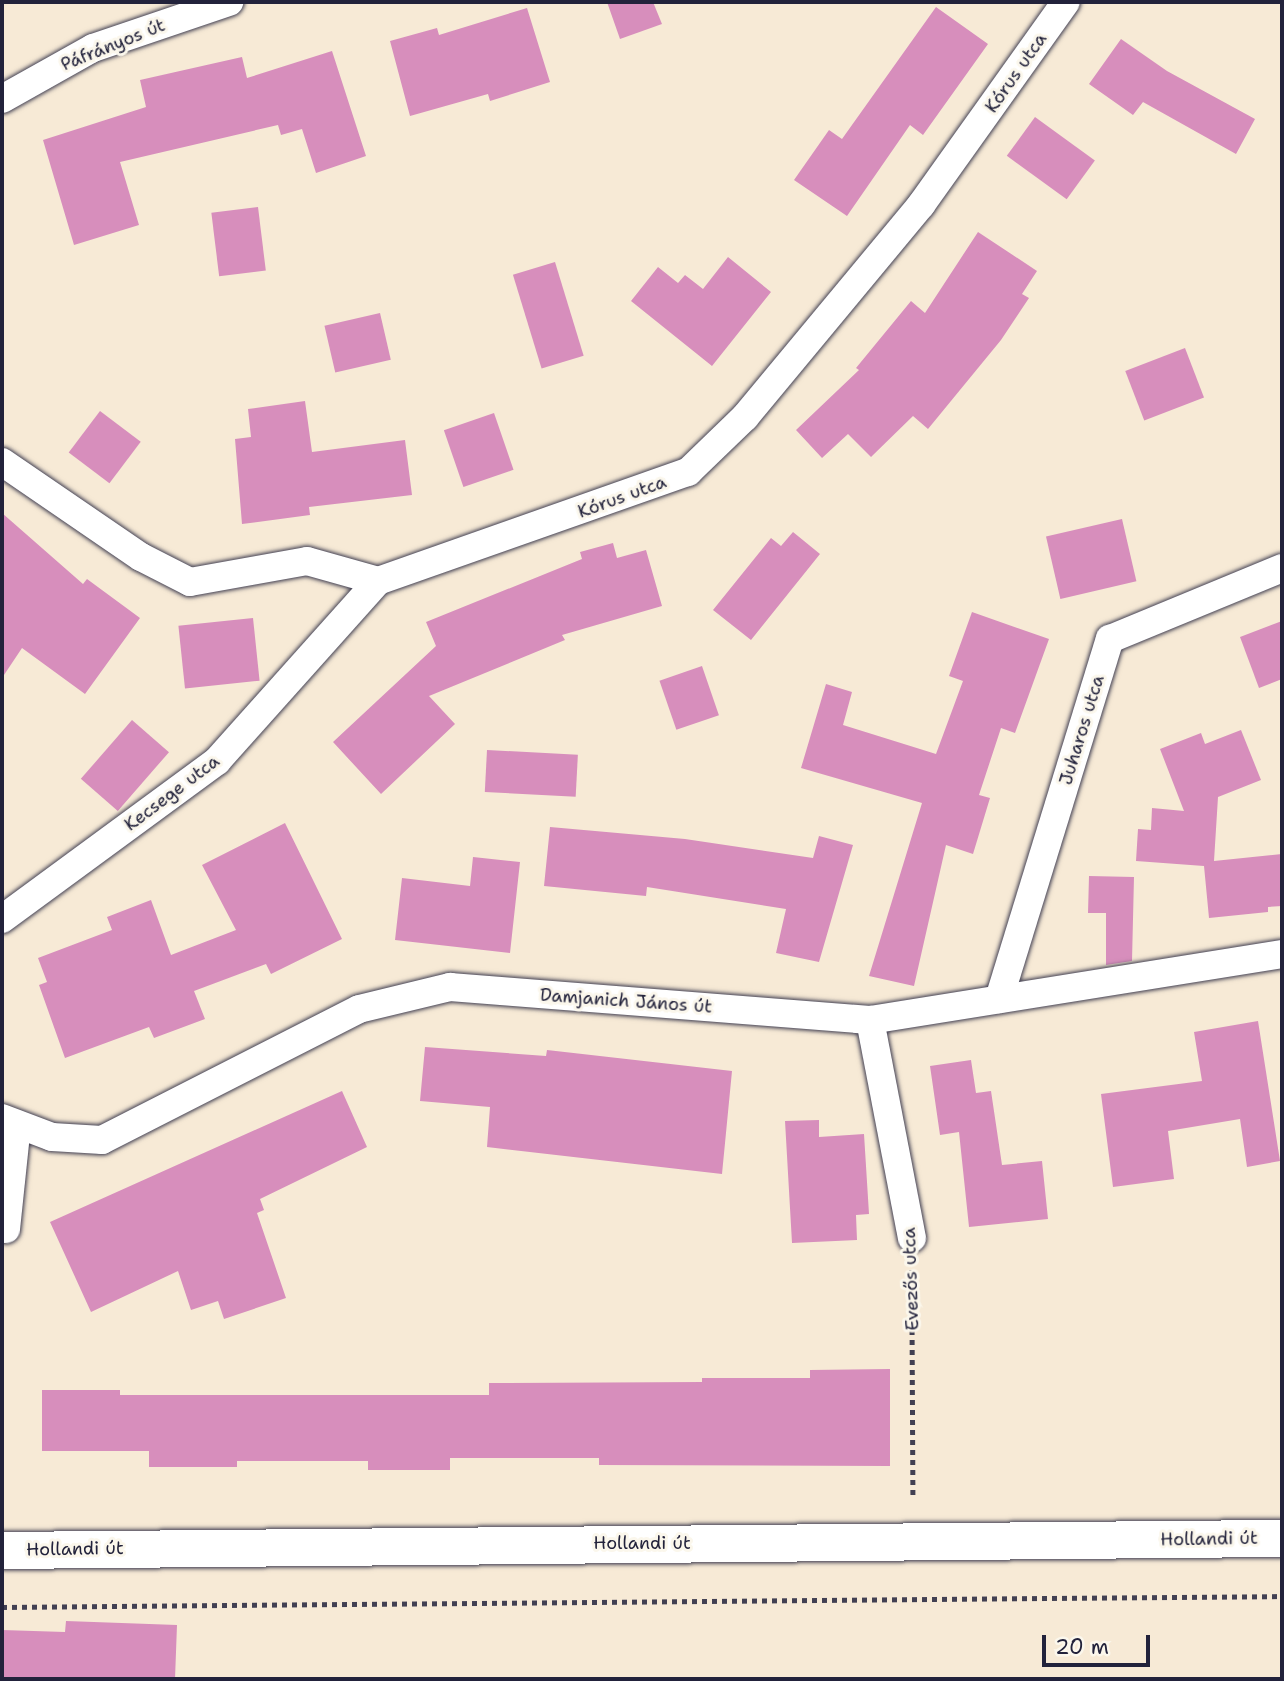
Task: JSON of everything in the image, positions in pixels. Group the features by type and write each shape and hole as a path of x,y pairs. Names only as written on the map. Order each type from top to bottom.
{"street":[{"name":"Páfrányos út","path":"2,99 93,48 229,2"},
{"name":"Kórus utca","path":"378,581 688,472 745,417 921,205 1066,2"},
{"path":"2,462 141,557 190,582 307,561 378,581"},
{"name":"Juharos utca","path":"999,999 1110,639 1282,568"},
{"name":"Kecsege utca","path":"2,919 217,761 378,581"},
{"name":"Damjanich János út","path":"10,1122 52,1137 102,1140 359,1009 450,987 870,1020 1282,954"},
{"name":"Evezős utca","path":"870,1020 912,1238"},
{"path":"6,1229 10,1122"},
{"name":"Hollandi út","path":"2,1550 1282,1538"}],"path":[{"name":"Evezős utca","path":"912,1238 913,1499"},
{"path":"2,1607 1282,1597"}],"building":[{"path":"607,2 653,2 662,24 620,39"},
{"path":"936,7 988,44 923,135 910,125 847,216 794,180 829,130 842,139"},
{"path":"527,8 550,82 490,101 488,94 410,116 390,41 437,28 439,35"},
{"path":"1121,39 1167,71 1255,119 1236,154 1143,102 1133,115 1089,84"},
{"path":"332,51 366,156 316,173 302,129 281,135 278,125 120,162 139,225 74,245 43,140 146,107 140,80 242,57 247,78"},
{"path":"1035,117 1095,160 1067,199 1007,156"},
{"path":"258,207 266,271 219,276 211,213"},
{"path":"978,232 1037,271 1022,294 1029,298 1001,340 928,429 913,416 871,457 848,434 822,458 796,430 859,370 856,368 911,301 925,313"},
{"path":"728,257 771,292 712,366 631,301 658,267 678,283 685,275 703,289"},
{"path":"555,262 584,356 542,369 513,275"},
{"path":"380,313 391,360 335,373 324,326"},
{"path":"1185,348 1204,397 1144,420 1125,371"},
{"path":"305,401 312,452 405,440 412,495 309,507 310,515 242,524 235,439 251,437 248,409"},
{"path":"100,411 141,442 109,483 69,453"},
{"path":"494,413 514,470 463,487 444,430"},
{"path":"2,513 83,584 87,579 140,618 85,694 22,648 2,678"},
{"path":"1122,519 1136,581 1060,599 1046,537"},
{"path":"793,532 820,554 751,640 713,610 771,538 781,546"},
{"path":"613,543 617,558 646,550 662,606 562,635 565,640 429,696 455,724 381,794 333,742 436,646 426,622 582,559 580,552"},
{"path":"972,612 1049,639 1015,733 1001,728 979,795 990,798 973,854 946,845 914,986 869,976 922,803 801,768 826,684 852,692 843,725 936,754 963,681 949,676"},
{"path":"253,618 260,681 185,688 178,626"},
{"path":"1282,621 1282,679 1259,688 1240,637"},
{"path":"702,666 719,715 676,730 659,681"},
{"path":"132,720 169,752 118,811 81,779"},
{"path":"1241,730 1261,780 1218,797 1214,861 1282,854 1282,906 1268,907 1268,912 1209,918 1204,866 1136,861 1138,829 1151,830 1152,808 1184,811 1160,749 1201,733 1205,744"},
{"path":"487,750 578,755 576,797 485,792"},
{"path":"285,823 342,939 271,974 266,964 194,991 205,1019 154,1038 149,1027 65,1058 39,985 47,982 38,958 112,930 107,917 151,900 171,955 236,930 202,865"},
{"path":"550,827 685,839 813,858 819,836 853,845 819,962 776,953 786,909 647,887 646,896 544,886"},
{"path":"473,857 520,862 510,953 395,940 402,878 470,886"},
{"path":"1089,876 1134,877 1132,961 1106,965 1106,913 1088,913"},
{"path":"1258,1021 1280,1161 1247,1167 1240,1119 1168,1131 1174,1179 1113,1187 1101,1094 1202,1081 1194,1032"},
{"path":"425,1047 546,1056 547,1050 732,1071 722,1174 487,1147 490,1107 420,1101"},
{"path":"971,1060 976,1093 991,1091 1002,1165 1042,1161 1048,1219 969,1227 959,1132 940,1135 930,1066"},
{"path":"342,1091 367,1147 260,1199 264,1210 257,1213 286,1298 224,1319 218,1301 191,1310 178,1271 91,1312 50,1222"},
{"path":"819,1120 819,1137 864,1134 869,1214 856,1215 857,1240 792,1243 785,1121"},
{"path":"890,1369 890,1466 599,1465 599,1458 450,1458 450,1470 368,1470 368,1461 237,1461 237,1467 149,1467 149,1451 42,1451 42,1390 120,1390 120,1395 489,1395 489,1383 702,1382 702,1378 810,1378 810,1370"},
{"path":"66,1621 177,1625 175,1679 2,1679 2,1630 65,1632"}]}
